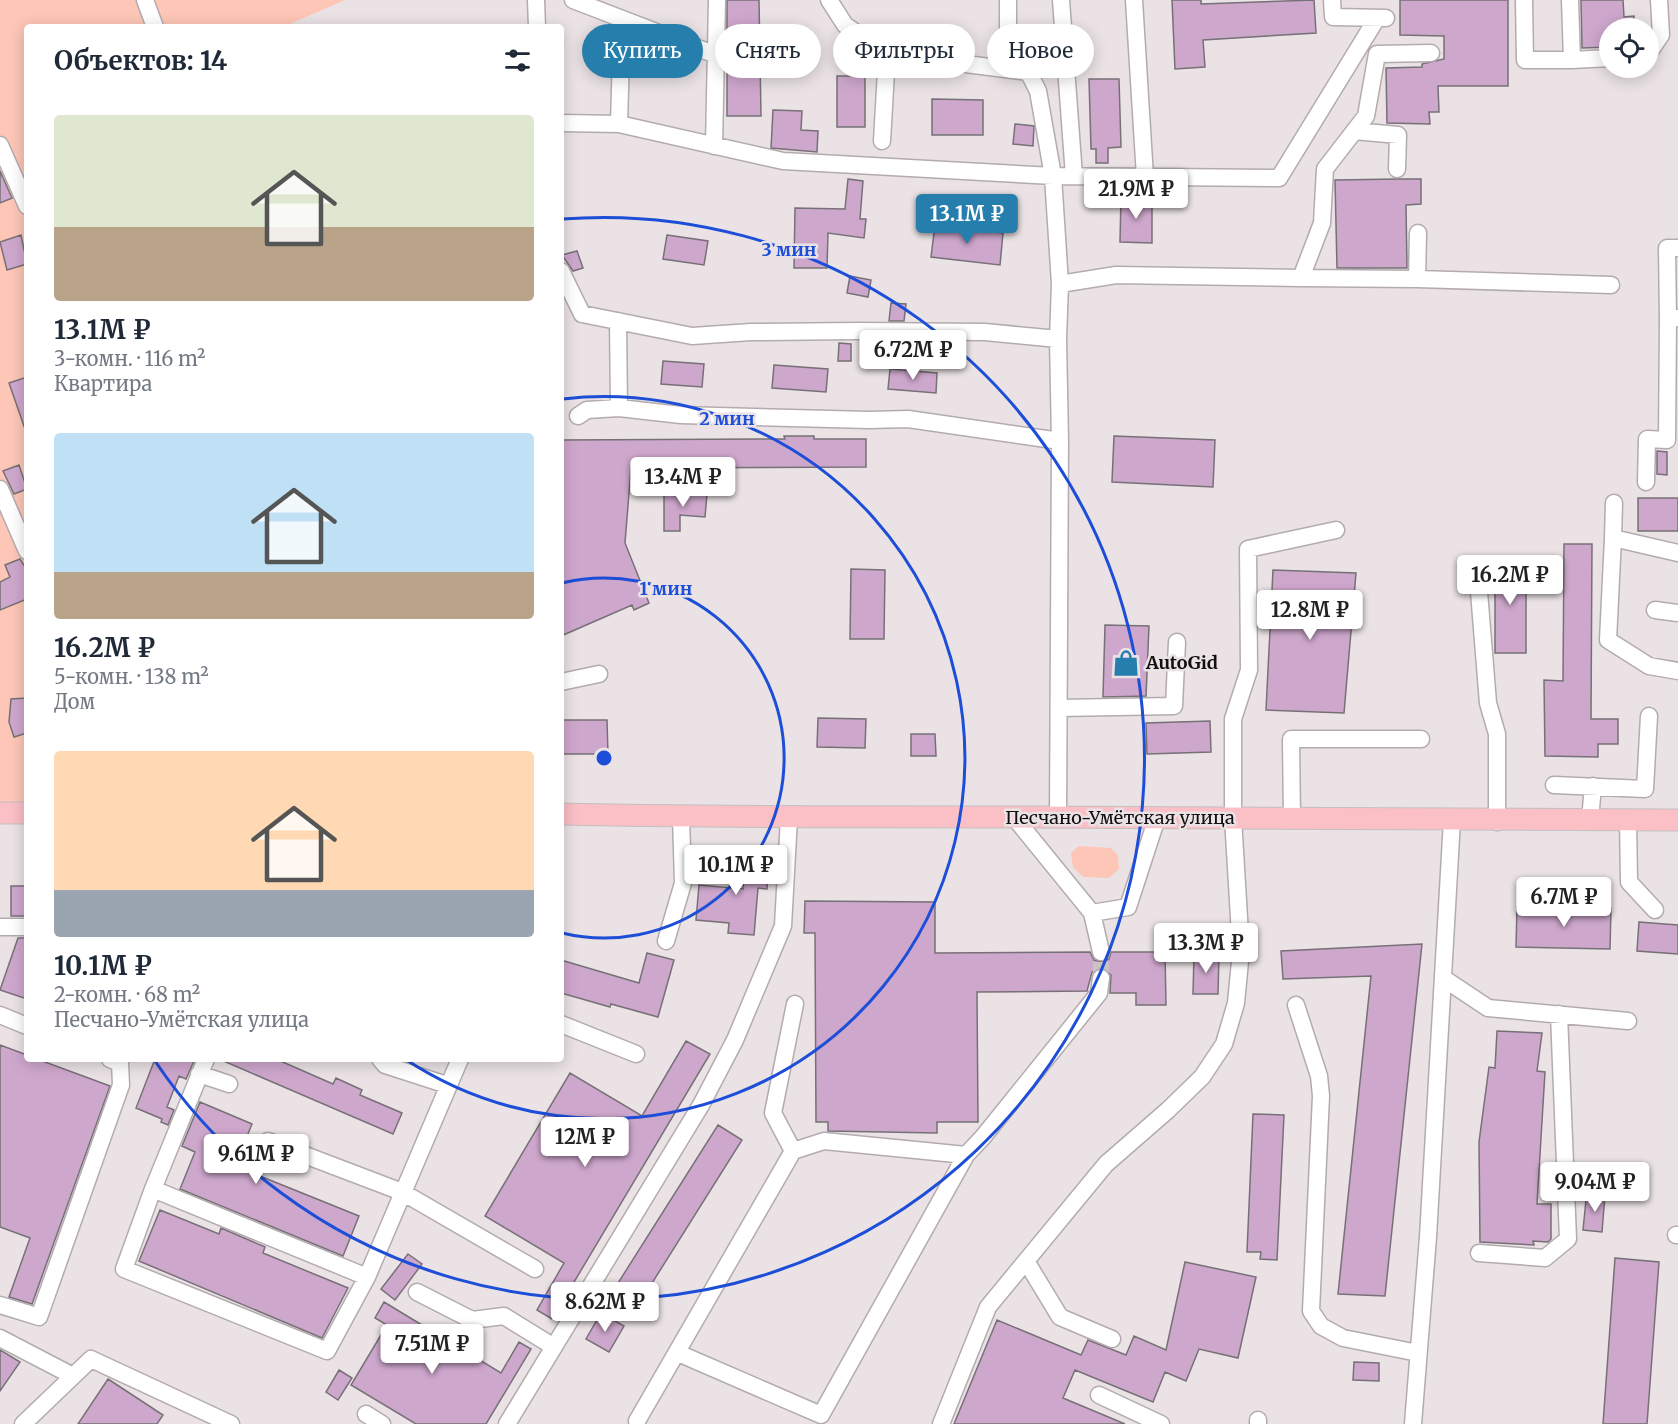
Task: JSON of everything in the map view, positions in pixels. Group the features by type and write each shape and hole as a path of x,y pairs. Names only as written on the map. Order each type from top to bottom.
{"main road":[{"path":"0,813 24,813"},
{"name":"Песчано-Умётская улица","path":"564,814 789,818 1058,817 1497,822 1590,819 1678,820"}],"street":[{"path":"536,0 537,24"},
{"path":"573,0 715,55"},
{"path":"717,0 717,24"},
{"path":"830,0 844,24"},
{"path":"1008,0 1008,24"},
{"path":"1061,0 1074,176"},
{"path":"1134,0 1144,177"},
{"path":"564,123 619,124 783,162 1053,176 1279,178 1383,18 1333,17 1332,0"},
{"path":"1524,0 1525,60 1599,59"},
{"path":"1570,0 1572,60"},
{"path":"1659,0 1661,35 1659,38"},
{"path":"147,1 154,24"},
{"path":"619,124 621,19"},
{"path":"1301,278 1322,223 1325,169 1366,116 1377,54 1431,52"},
{"path":"714,146 715,78"},
{"path":"882,141 886,78"},
{"path":"1032,78 1038,91 1053,176 1060,284 1058,817"},
{"path":"1354,131 1398,135 1397,169"},
{"path":"0,145 24,199"},
{"path":"1417,279 1418,233"},
{"path":"1646,482 1647,440 1667,440 1673,318 1667,248 1678,248"},
{"path":"1060,284 1116,274 1611,285"},
{"path":"564,276 582,314 692,336 751,332 870,331 985,332 1058,339"},
{"path":"618,321 619,408"},
{"path":"578,416 587,410 619,408 681,415 908,419 1060,441"},
{"path":"0,489 24,544"},
{"path":"1614,503 1608,640 1648,666 1678,671"},
{"path":"942,1424 988,1307 1106,1164 1202,1077 1224,1044 1236,1003 1241,951 1233,818 1233,719 1249,670 1248,549 1336,530"},
{"path":"1613,538 1678,553"},
{"path":"1477,567 1488,703 1497,734 1497,822"},
{"path":"1654,610 1678,613"},
{"path":"1059,708 1173,706 1177,642"},
{"path":"564,681 599,674"},
{"path":"1554,785 1644,789 1649,717"},
{"path":"1292,819 1291,739 1421,739"},
{"path":"1590,819 1593,786"},
{"path":"666,941 683,883 681,817"},
{"path":"1014,817 1092,913 1101,952"},
{"path":"507,1424 701,1105 735,1040 783,926 789,818"},
{"path":"1092,913 1128,907 1156,818"},
{"path":"1413,1424 1452,820"},
{"path":"1628,820 1629,882 1655,910"},
{"path":"0,927 24,927"},
{"path":"678,1353 821,1414 966,1155 1099,993 1101,978"},
{"path":"1443,978 1488,1008 1629,1021"},
{"path":"793,1150 773,1113 795,1004"},
{"path":"1296,1005 1319,1076 1321,1096 1311,1311 1321,1326 1343,1338 1418,1353"},
{"path":"1479,1253 1545,1258 1568,1239 1559,1014"},
{"path":"0,1015 24,1025"},
{"path":"564,1025 636,1054"},
{"path":"0,1305 39,1317 121,1085 120,1063 118,1062"},
{"path":"382,1062 385,1065 447,1085"},
{"path":"229,1084 202,1067 124,1269 327,1351 367,1277 458,1062"},
{"path":"268,1141 402,1192 535,1269"},
{"path":"637,1421 793,1150 824,1141 966,1155"},
{"path":"153,1189 367,1277"},
{"path":"1026,1261 1060,1317 1112,1339"},
{"path":"417,1292 472,1320 504,1316 554,1347"},
{"path":"0,1338 73,1376"},
{"path":"23,1424 91,1359 231,1424"},
{"path":"1099,1395 1161,1424"},
{"path":"366,1414 382,1424"}],"shaded area":[{"path":"0,0 345,0 290,24 24,24 24,805 0,804"},
{"path":"1079,846 1111,848 1118,855 1119,869 1109,878 1084,877 1073,868 1071,853"}],"building":[{"path":"727,0 759,0 759,24 727,24"},
{"path":"1172,0 1201,0 1201,4 1314,0 1316,33 1203,40 1205,67 1175,69"},
{"path":"1400,0 1508,0 1508,86 1438,86 1439,112 1429,112 1430,124 1387,123 1386,68 1422,67 1422,64 1444,59 1444,36 1400,35"},
{"path":"1581,0 1623,0 1624,17 1634,16 1634,18 1599,18 1599,47 1582,48"},
{"path":"727,78 760,78 761,116 727,116"},
{"path":"837,78 865,78 865,127 837,127"},
{"path":"1089,79 1119,79 1121,147 1108,148 1108,163 1096,163 1096,149 1091,149"},
{"path":"932,99 983,100 983,135 932,135"},
{"path":"773,110 802,111 801,130 818,131 817,152 771,148"},
{"path":"1015,124 1034,126 1033,146 1013,144"},
{"path":"0,171 12,198 0,203"},
{"path":"848,179 863,181 860,219 866,219 864,238 828,233 827,268 794,268 795,208 845,209"},
{"path":"1421,179 1421,204 1406,205 1407,268 1337,268 1335,180"},
{"path":"1121,197 1152,198 1152,243 1120,242"},
{"path":"935,225 1003,233 1000,265 931,257"},
{"path":"21,235 24,265 7,270 0,242"},
{"path":"667,235 708,241 704,265 663,259"},
{"path":"577,251 583,268 573,271 564,254"},
{"path":"850,276 871,280 868,297 847,293"},
{"path":"891,303 906,304 904,321 889,321"},
{"path":"839,343 851,344 851,361 838,361"},
{"path":"663,361 704,364 702,387 661,384"},
{"path":"774,365 828,369 826,392 772,388"},
{"path":"890,369 937,373 936,393 888,389"},
{"path":"24,378 24,426 9,383"},
{"path":"784,436 814,436 814,439 866,439 866,467 631,468 625,543 649,603 634,610 632,605 564,635 564,440 785,439"},
{"path":"1114,436 1215,440 1213,487 1112,482"},
{"path":"1657,451 1667,452 1667,475 1657,474"},
{"path":"19,465 24,480 24,490 14,494 3,471"},
{"path":"689,492 707,494 705,517 680,515 680,531 664,531 664,494"},
{"path":"1638,498 1678,498 1678,531 1638,531"},
{"path":"1564,544 1592,544 1591,719 1618,719 1618,744 1598,744 1598,757 1545,756 1544,680 1563,681"},
{"path":"20,559 24,565 24,600 0,610 0,582 10,577 5,565"},
{"path":"1495,560 1526,560 1526,653 1495,653"},
{"path":"851,569 885,570 884,639 850,639"},
{"path":"1273,570 1356,573 1344,713 1266,710"},
{"name":"AutoGid","path":"1105,625 1149,626 1146,696 1103,697"},
{"path":"24,698 24,734 14,737 9,722 11,699"},
{"path":"818,718 866,719 865,748 817,747"},
{"path":"564,720 607,720 608,754 564,754"},
{"path":"1210,721 1211,752 1147,754 1146,723"},
{"path":"911,734 935,734 936,756 911,756"},
{"path":"745,846 761,847 761,853 769,854 767,889 758,888 754,935 728,933 729,923 696,920 699,885 743,889"},
{"path":"11,886 24,886 24,916 11,916"},
{"path":"805,901 935,902 935,953 1090,952 1094,960 1103,962 1109,959 1111,952 1165,952 1166,1005 1136,1005 1136,993 1110,993 1111,975 1102,968 1092,972 1087,991 977,992 978,1122 937,1122 937,1133 828,1131 828,1122 816,1122 815,933 804,933"},
{"path":"1517,907 1611,908 1610,949 1516,947"},
{"path":"1639,922 1678,925 1678,954 1637,951"},
{"path":"18,938 24,938 24,998 0,990"},
{"path":"1422,944 1385,1296 1338,1294 1371,976 1283,979 1281,951"},
{"path":"647,953 674,960 658,1017 564,994 564,961 639,983"},
{"path":"1194,954 1219,954 1218,994 1193,994"},
{"path":"1497,1031 1542,1033 1537,1071 1545,1072 1537,1204 1551,1204 1551,1239 1548,1242 1533,1241 1534,1245 1480,1242 1479,1142 1489,1067 1495,1068"},
{"path":"686,1041 710,1054 552,1319 537,1310 564,1263 485,1216 570,1073 642,1116"},
{"path":"0,1045 24,1054 24,1062 45,1062 110,1086 32,1304 9,1297 30,1238 0,1227"},
{"path":"154,1062 194,1062 186,1079 179,1076 167,1107 174,1110 168,1125 161,1122 162,1119 136,1108"},
{"path":"226,1062 283,1062 333,1084 336,1078 362,1090 360,1095 402,1113 393,1134"},
{"path":"200,1102 252,1124 235,1166 359,1216 343,1256 180,1189 195,1152 182,1146"},
{"path":"1253,1114 1284,1115 1277,1260 1260,1259 1261,1252 1247,1252"},
{"path":"718,1125 742,1140 637,1307 613,1291"},
{"path":"1593,1193 1605,1194 1602,1232 1583,1230 1586,1200 1592,1201"},
{"path":"160,1210 219,1234 221,1228 265,1247 263,1253 348,1288 322,1338 139,1261"},
{"path":"408,1254 422,1264 395,1300 381,1289"},
{"path":"1615,1258 1659,1262 1647,1424 1603,1424"},
{"path":"1185,1262 1256,1277 1238,1358 1199,1349 1186,1381 1165,1372 1153,1402 1075,1370 1063,1398 1125,1424 954,1424 997,1320 1081,1355 1088,1340 1126,1355 1134,1336 1166,1350"},
{"path":"384,1302 501,1373 519,1342 531,1349 486,1424 416,1424 351,1385 387,1325 375,1318"},
{"path":"601,1313 624,1326 609,1352 586,1339"},
{"path":"0,1350 20,1362 0,1391"},
{"path":"1354,1362 1379,1363 1379,1381 1353,1380"},
{"path":"339,1370 352,1378 338,1400 326,1392"},
{"path":"108,1379 163,1415 157,1424 78,1424"}],"tunnel":[{"path":"1101,952 1101,978"}],"place":[{"name":"AutoGid","path":"1126,663"}]}
